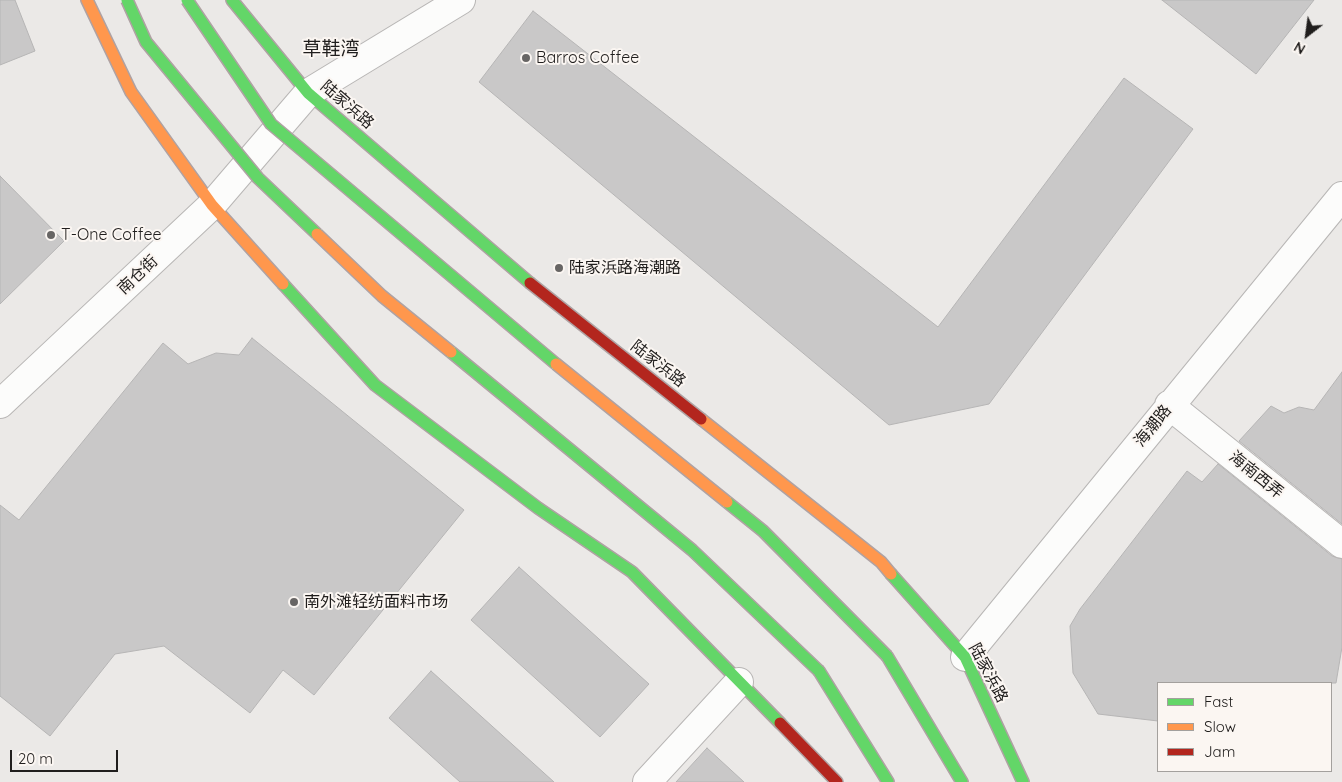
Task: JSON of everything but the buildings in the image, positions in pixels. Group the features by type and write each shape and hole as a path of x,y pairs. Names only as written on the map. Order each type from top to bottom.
{"main road":[{"path":"87,0 131,92 212,205 376,385 538,508 632,572 836,782"},
{"path":"127,0 146,42 258,178 382,296 692,550 819,671 888,782"},
{"path":"187,0 271,124 585,389 763,531 887,656 962,782"},
{"name":"陆家浜路","path":"232,0 308,93 547,298 881,562 965,657 1023,782"}],"street":[{"name":"南仓街","path":"0,404 212,205 308,93 461,0"},
{"name":"海潮路","path":"965,657 1169,405 1342,196"},
{"name":"海南西弄","path":"1169,405 1342,544"},
{"path":"648,782 739,682"}],"traffic: fast":[{"path":"127,0 146,42 258,178 317,234"},
{"path":"187,0 271,124 556,364"},
{"path":"232,0 308,93 530,283"},
{"path":"283,284 375,385 538,508 632,572 780,723"},
{"path":"451,352 692,550 819,671"},
{"path":"727,502 763,531 887,656"},
{"path":"891,574 965,657 1023,782"},
{"path":"887,656 962,782"},
{"path":"819,671 888,782"}],"traffic: slow":[{"path":"87,0 131,92 212,205 283,284"},
{"path":"317,234 382,296 451,352"},
{"path":"556,364 727,502"},
{"path":"701,419 881,562 891,574"}],"traffic: jam":[{"path":"530,283 701,419"},
{"path":"780,723 837,782"}],"place":[{"name":"Barros Coffee","path":"526,58"},
{"name":"T-One Coffee","path":"51,235"},
{"name":"陆家浜路海潮路","path":"559,268"},
{"name":"南外滩轻纺面料市场","path":"294,602"}],"district":[{"name":"草鞋湾","path":"331,49"}]}
